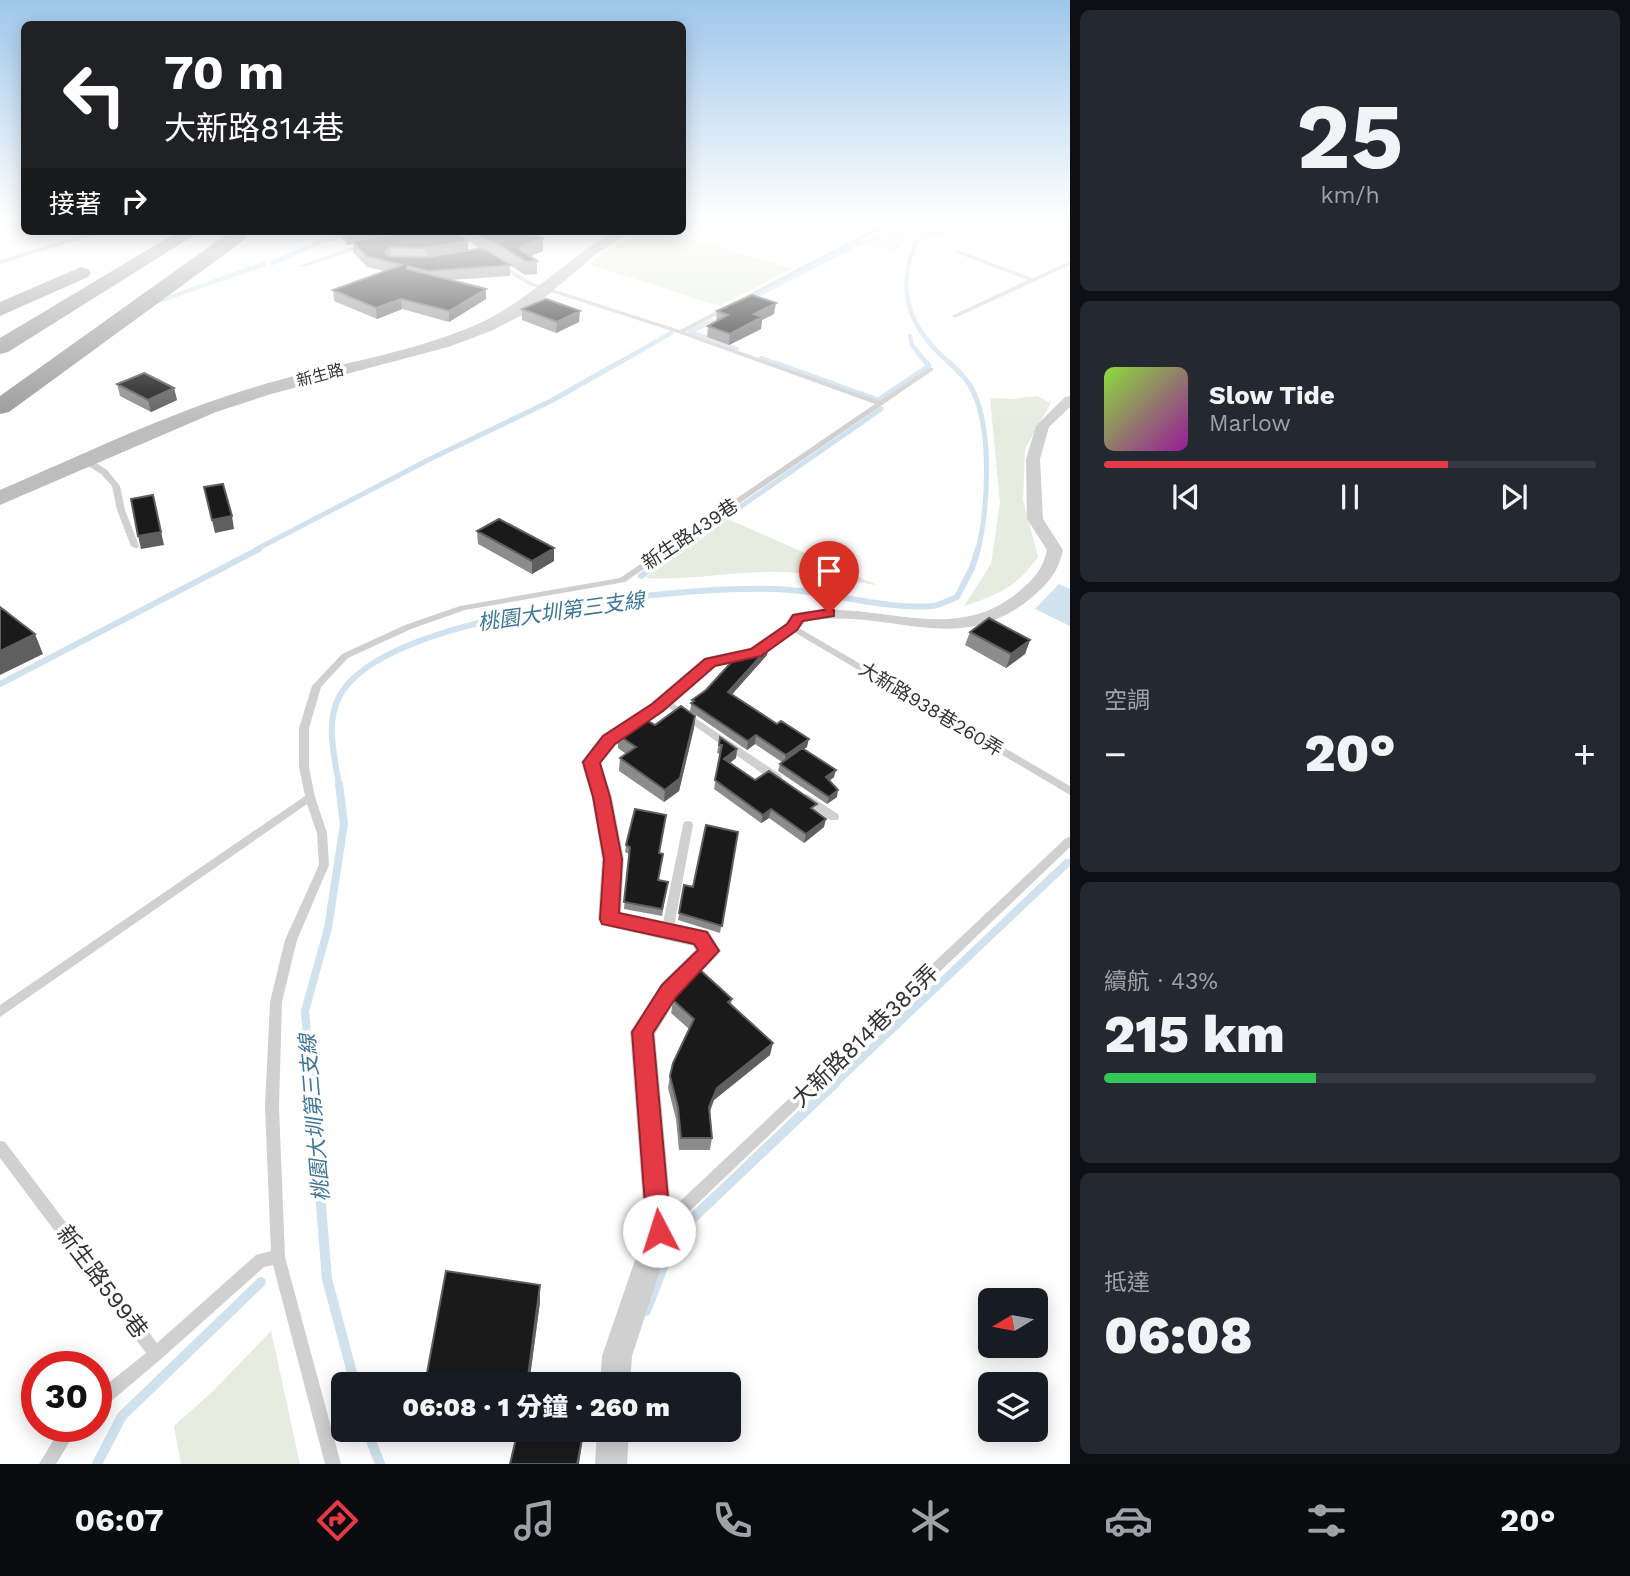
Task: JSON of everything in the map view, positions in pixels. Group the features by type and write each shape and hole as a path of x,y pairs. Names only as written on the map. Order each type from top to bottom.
{"highway":[{"path":"0,310 52,286"},
{"path":"0,347 100,286"},
{"path":"76,327 140,286"},
{"path":"4,403 167,286"}],"main road":[{"name":"新生路","path":"0,484 201,399 449,329 539,286"},
{"name":"新生路","path":"0,498 220,405 474,331 522,307 540,286"}],"street":[{"path":"616,1372 617,1356 659,1231 642,1032 669,991 709,951 700,938 609,919 613,859 602,797 591,762 609,740 665,701 710,662 756,652 792,627 798,618 829,613 946,627 983,622 1018,604 1053,568 1055,550 1035,519 1033,459 1043,426 1070,400"},
{"path":"611,1464 612,1442"}],"lane":[{"path":"541,286 680,332 880,404"},
{"path":"680,332 768,286"},
{"path":"955,316 1019,286"},
{"name":"新生路439巷","path":"278,1257 272,1107 276,1002 291,940 324,865 322,833 310,797 304,767 304,728 317,687 345,656 408,627 463,608 622,580 931,369"},
{"path":"87,461 104,472 116,486 121,510 135,546"},
{"name":"大新路938巷260弄","path":"792,627 1070,791"},
{"path":"665,701 789,786"},
{"path":"800,794 834,817"},
{"path":"0,1012 310,797"},
{"path":"667,932 688,825"},
{"name":"大新路814巷385弄","path":"659,1231 1070,841"},
{"name":"新生路599巷","path":"0,1147 156,1354 261,1260 278,1257"},
{"path":"278,1257 334,1464"},
{"path":"112,1390 156,1354"},
{"path":"47,1464 61,1442"}],"shaded area":[{"path":"658,286 758,286 719,306"},
{"path":"1037,396 1051,403 1025,449 1023,500 1038,557 1022,576 1006,589 964,606 991,564 1000,503 990,398"},
{"path":"728,519 877,585 783,572 645,578"},
{"path":"271,1331 300,1464 181,1464 174,1426 214,1390"}],"water":[{"path":"1059,584 1070,589 1070,626 1035,609"}],"building":[{"path":"343,286 475,286 486,289 449,311 401,299 376,308 333,290"},
{"path":"752,295 776,303 754,314 762,317 730,334 708,326 728,315 717,311"},
{"path":"546,299 580,311 557,322 522,309"},
{"path":"144,373 174,388 148,400 117,384"},
{"path":"223,484 232,516 212,520 204,487"},
{"path":"153,495 161,532 138,536 131,499"},
{"path":"499,519 554,548 532,561 477,531"},
{"path":"0,607 35,634 0,651"},
{"path":"989,618 1030,640 1011,654 970,632"},
{"path":"769,647 728,692 777,724 781,721 809,739 786,755 756,735 748,741 691,703 737,656"},
{"path":"681,706 695,716 680,778 665,790 620,758 636,747 618,735 643,718 655,725"},
{"path":"720,737 737,749 724,759 755,780 769,771 817,804 811,808 826,819 806,834 771,809 763,815 715,780 722,745 719,745"},
{"path":"802,748 836,770 826,777 838,790 829,797 780,764"},
{"path":"635,809 666,815 659,853 663,854 658,880 668,882 662,909 624,902 630,847 626,845"},
{"path":"706,825 738,832 722,926 679,913 684,885 693,887"},
{"path":"699,969 732,999 728,1002 773,1043 717,1088 709,1107 712,1138 681,1138 678,1107 670,1076 673,1063 694,1019 673,1000 681,987"},
{"path":"446,1271 540,1285 529,1372 427,1372"},
{"path":"515,1442 582,1442 577,1464 510,1464"}],"waterway":[{"path":"156,302 201,286"},
{"path":"748,300 775,286"},
{"name":"桃園大圳第三支線","path":"907,286 910,309 916,324 937,352 952,365"},
{"path":"712,321 690,332 737,349"},
{"path":"615,365 671,333"},
{"path":"910,336 912,345 928,365"},
{"path":"761,358 780,365"},
{"path":"255,550 430,459 551,401 618,363"},
{"path":"776,363 878,400 929,366 927,363"},
{"name":"桃園大圳第三支線","path":"952,365 972,389 984,428 986,493 978,550"},
{"path":"678,550 881,409"},
{"path":"0,684 259,549"},
{"path":"641,576 680,549"},
{"name":"桃園大圳第三支線","path":"339,786 332,730 339,697 367,668 413,644 473,625 540,610 675,593 775,589 873,603 932,606 957,597 972,568 978,549"},
{"name":"桃園大圳第三支線","path":"311,1085 305,1011 328,928 344,824 339,784"},
{"path":"833,1085 1067,863"},
{"name":"桃園大圳第三支線","path":"311,1083 327,1279 352,1372"},
{"path":"646,1311 676,1234 835,1083"},
{"path":"97,1464 122,1416 261,1282"},
{"name":"桃園大圳第三支線","path":"372,1442 380,1464"}],"route":[{"path":"659,1231 642,1032 669,991 709,951 700,938 609,919 613,859 602,797 591,762 609,740 658,707 710,662 756,652 792,627 798,618 829,613"}]}
